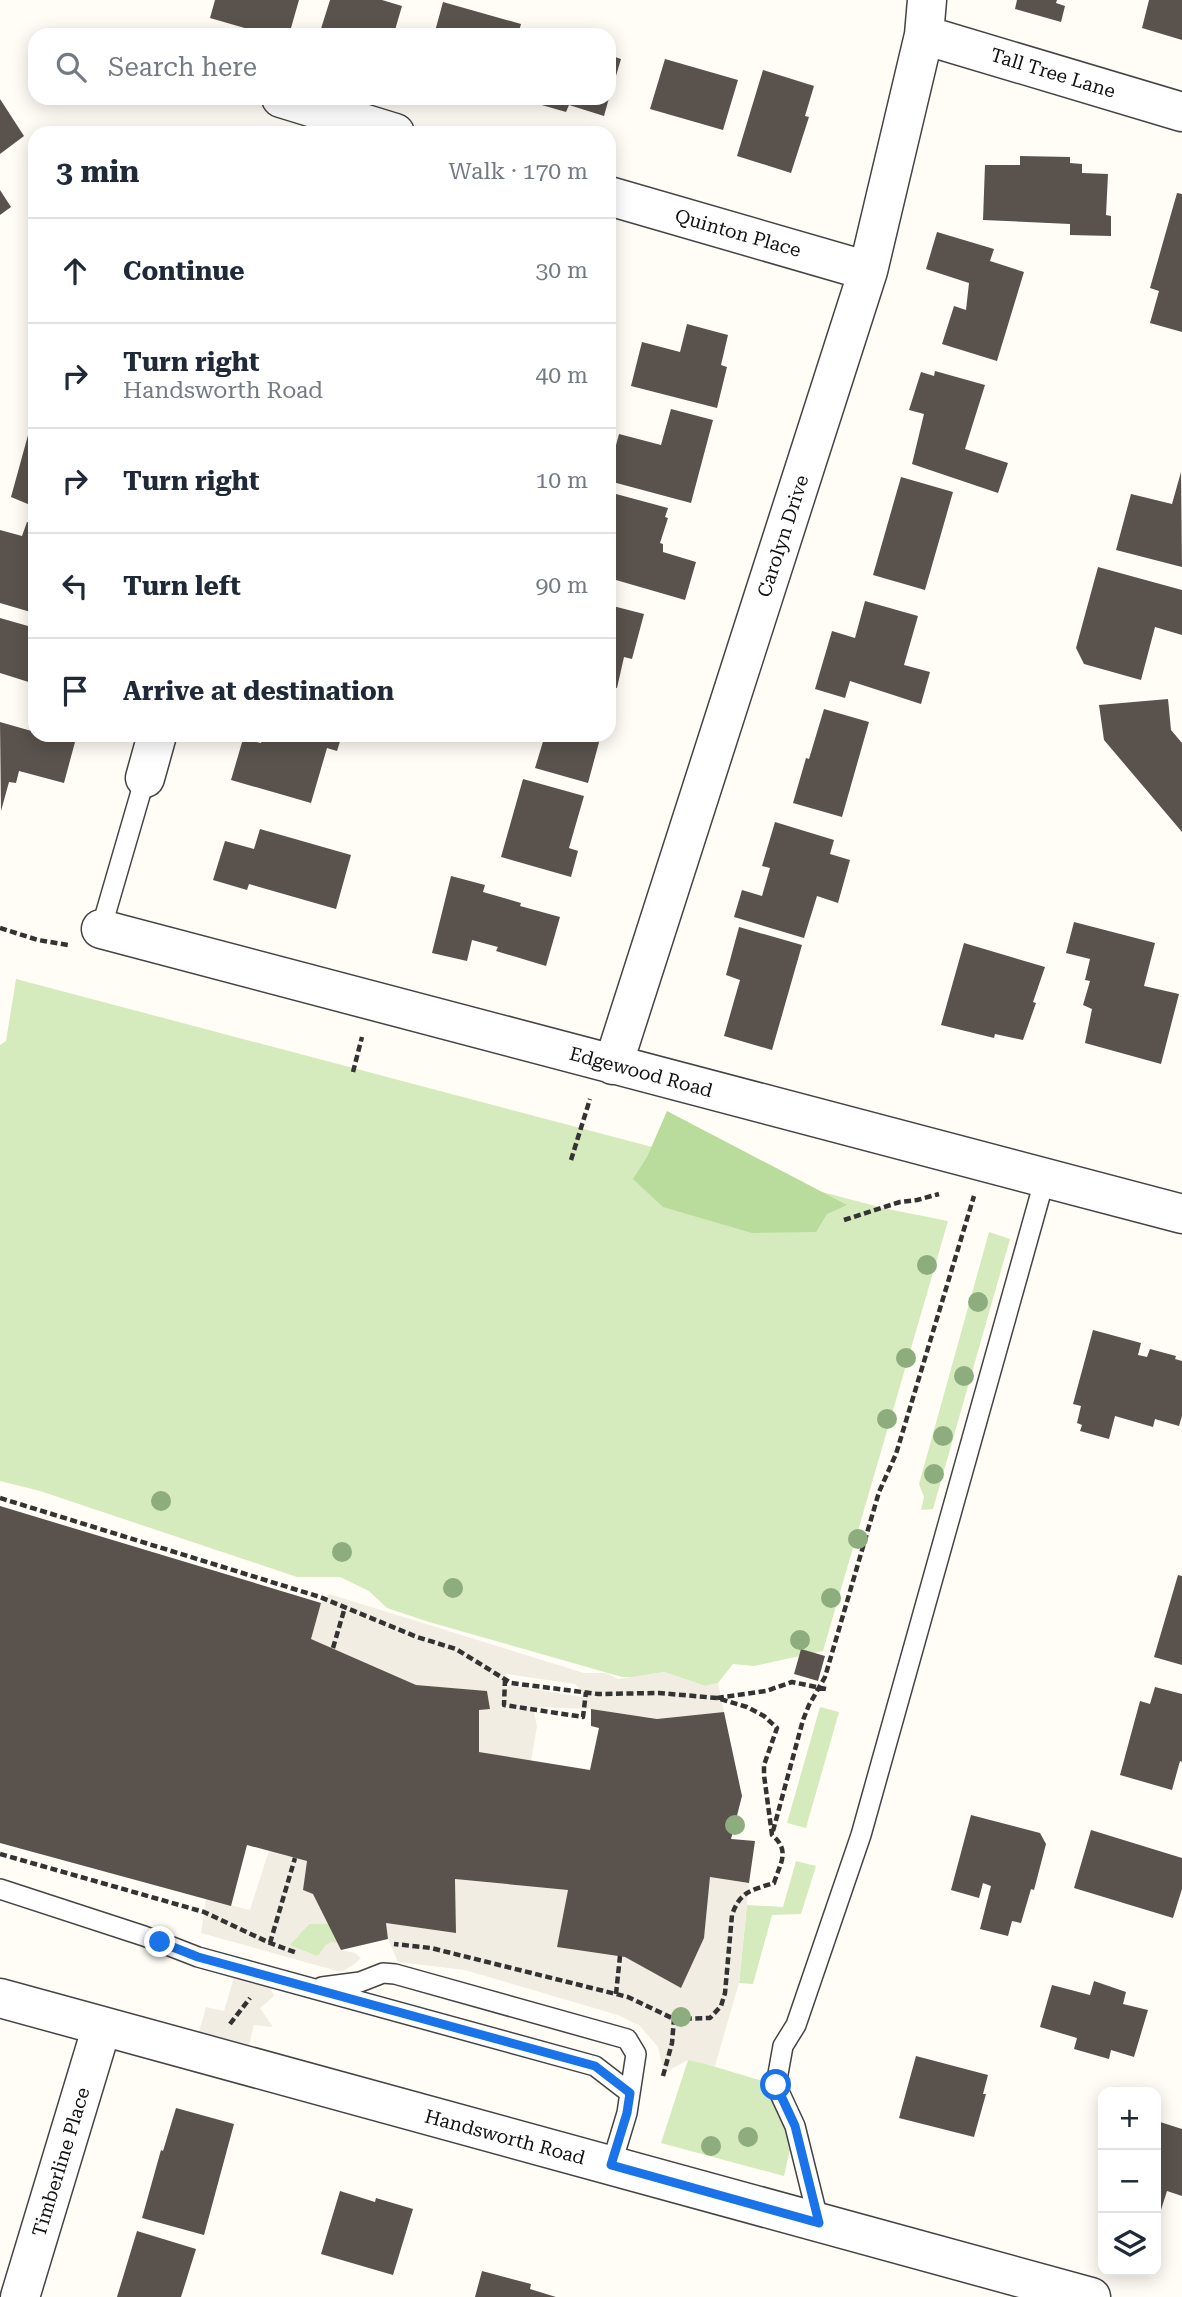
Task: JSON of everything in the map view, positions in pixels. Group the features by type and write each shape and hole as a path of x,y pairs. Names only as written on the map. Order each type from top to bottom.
{"street":[{"name":"Tall Tree Lane","path":"926,18 1182,112"},
{"name":"Carolyn Drive","path":"613,1065 867,271 926,18"},
{"path":"295,105 332,124"},
{"name":"Quinton Place","path":"616,198 867,271"},
{"path":"145,778 156,742"},
{"name":"Edgewood Road","path":"102,929 1182,1214"},
{"name":"Handsworth Road","path":"0,1998 1091,2297"},
{"name":"Timberline Place","path":"20,2297 102,2026"}],"lane":[{"path":"102,929 145,778"},
{"path":"819,2223 795,2126 776,2085 783,2046 796,2025 861,1835 1045,1178"},
{"path":"0,1889 144,1936 198,1957 595,2066 630,2093"},
{"path":"311,1988 360,1982 383,1973 395,1974 627,2039 636,2054 627,2113 611,2165"}],"path":[{"path":"0,928 61,944 85,945 102,929"},
{"path":"353,1072 362,1037"},
{"path":"571,1160 590,1099"},
{"path":"772,1835 803,1720 825,1677 878,1492 897,1454 957,1260 984,1162"},
{"path":"844,1220 900,1202 939,1194"},
{"path":"0,1498 320,1597 417,1637 456,1649 511,1683 586,1692 659,1693 717,1698 747,1707 764,1716 777,1728 764,1765 765,1794 772,1835 781,1842 784,1852 774,1883 748,1891 736,1902 732,1915 725,1993 722,2006 710,2018 674,2019 628,1997 431,1948 390,1944"},
{"path":"332,1648 345,1607"},
{"path":"505,1679 504,1705 583,1717 586,1692"},
{"path":"717,1698 766,1691 792,1682 827,1689"},
{"path":"0,1854 204,1912 300,1954"},
{"path":"270,1943 295,1858"},
{"path":"616,1994 620,1956"},
{"path":"229,2031 235,2015 251,1995"}],"green space":[{"path":"16,979 883,1208 948,1221 823,1651 754,1666 733,1664 718,1683 705,1686 664,1672 622,1677 387,1608 369,1591 340,1577 297,1577 40,1491 0,1481 0,1045 6,1041"},
{"path":"667,1111 847,1205 827,1214 816,1232 752,1233 663,1207 633,1179 647,1157"},
{"path":"989,1232 1010,1239 933,1509 921,1510 924,1497 919,1484"},
{"path":"820,1707 839,1712 806,1828 787,1823"},
{"path":"796,1861 816,1866 801,1914 772,1915 753,1984 739,1983 747,1905 783,1907"},
{"path":"309,1924 329,1924 338,1943 326,1945 316,1956 289,1945"},
{"path":"688,2060 776,2085 792,2141 784,2176 661,2143"}],"shaded area":[{"path":"329,1594 584,1673 606,1673 618,1679 664,1672 705,1686 718,1683 724,1712 657,1719 591,1709 533,1707 537,1726 531,1761 479,1752 479,1710 490,1708 487,1691 416,1685 311,1639 321,1603","holes":["506,1674 575,1684 583,1692 582,1697 501,1684"]},
{"path":"269,1850 307,1861 303,1890 313,1894 329,1924 309,1924 290,1945 316,1956 331,1942 338,1943 341,1950 355,1953 361,1958 353,1965 343,1971 337,1971 201,1933 206,1899 250,1910"},
{"path":"710,1877 749,1883 739,1983 715,2066 688,2060 664,2073 658,2047 640,2026 618,2015 465,1970 398,1962 388,1939 386,1923 456,1933 455,1879 568,1890 557,1947 625,1957 681,1988 704,1938"},
{"path":"234,1977 270,1987 274,1996 260,2008 273,2027 254,2025 249,2045 199,2032 206,2007 224,2011"}],"building":[{"path":"215,0 299,0 291,28 245,28 210,18"},
{"path":"330,0 382,0 402,6 396,28 321,28"},
{"path":"1017,0 1057,0 1056,3 1065,6 1061,22 1015,9"},
{"path":"1149,0 1182,0 1182,40 1142,28"},
{"path":"443,2 521,24 520,28 436,28"},
{"path":"616,57 621,59 616,76"},
{"path":"665,59 738,80 723,130 650,109"},
{"path":"763,70 814,86 805,116 809,117 791,173 737,156"},
{"path":"0,99 24,136 0,154"},
{"path":"542,105 569,105 566,112"},
{"path":"569,105 607,105 604,116"},
{"path":"1020,156 1070,157 1070,163 1082,164 1082,173 1108,174 1106,215 1111,216 1111,236 1070,235 1070,224 983,220 985,165 1020,165"},
{"path":"0,190 11,207 0,215"},
{"path":"1177,193 1182,194 1182,332 1150,323 1159,291 1150,288"},
{"path":"937,232 994,249 990,261 1024,272 997,361 942,344 954,306 966,310 969,283 926,269"},
{"path":"687,324 728,335 721,365 727,367 717,408 631,386 642,342 680,352"},
{"path":"935,371 985,385 965,449 1008,463 998,493 912,464 924,414 909,410 921,372 934,376"},
{"path":"671,409 713,420 691,503 616,483 616,445 619,434 661,445"},
{"path":"28,435 28,504 11,497"},
{"path":"1181,472 1182,567 1116,550 1131,494 1172,504"},
{"path":"901,477 953,492 925,590 873,575"},
{"path":"616,494 668,508 665,517 668,518 660,543 663,544 663,552 696,562 685,600 616,580"},
{"path":"28,522 28,611 0,603 0,530 22,536"},
{"path":"1098,567 1182,590 1182,635 1155,627 1141,680 1084,664 1076,648"},
{"path":"865,601 918,616 904,665 930,672 921,704 850,681 845,698 815,689 832,631 855,638"},
{"path":"616,607 644,614 632,659 624,657 617,688"},
{"path":"0,618 28,626 28,682 0,673"},
{"path":"1168,699 1171,730 1182,743 1182,832 1104,740 1099,705"},
{"path":"824,709 869,722 842,817 793,803"},
{"path":"0,722 28,730 28,742 75,742 64,783 19,771 16,783 9,782 1,811"},
{"path":"242,742 340,742 337,751 327,748 311,803 231,780"},
{"path":"543,742 599,742 588,783 535,768"},
{"path":"523,779 584,796 569,848 578,851 571,877 501,857"},
{"path":"775,822 834,840 830,854 850,860 838,903 817,896 804,938 734,917 742,890 762,896 770,868 762,866"},
{"path":"260,829 351,855 336,909 249,884 247,890 213,880 225,841 254,849"},
{"path":"451,876 485,885 483,892 521,903 520,906 560,917 546,966 496,951 498,947 472,940 467,961 432,953"},
{"path":"1074,922 1155,943 1144,986 1179,994 1161,1064 1085,1043 1092,1009 1083,1005 1090,981 1085,980 1090,959 1066,953"},
{"path":"739,927 802,945 772,1050 724,1036 740,980 726,975"},
{"path":"964,943 1045,967 1023,1040 995,1034 994,1038 941,1025"},
{"path":"1093,1330 1141,1343 1138,1355 1147,1357 1150,1349 1176,1356 1175,1359 1182,1361 1182,1416 1179,1426 1155,1419 1153,1427 1115,1416 1109,1439 1080,1431 1082,1425 1077,1423 1081,1406 1073,1404"},
{"path":"0,1506 321,1603 311,1639 416,1685 487,1691 490,1709 479,1710 479,1752 590,1770 599,1728 591,1726 591,1709 657,1719 724,1712 742,1796 731,1839 755,1841 749,1883 710,1877 704,1938 681,1988 625,1957 557,1947 568,1890 455,1879 456,1933 386,1923 388,1939 341,1950 313,1894 303,1890 307,1861 247,1845 231,1906 0,1843"},
{"path":"1178,1575 1182,1576 1182,1665 1154,1657"},
{"path":"801,1649 825,1656 818,1681 794,1674"},
{"path":"1155,1687 1182,1694 1182,1762 1180,1761 1172,1790 1120,1775 1140,1701 1150,1704"},
{"path":"971,1815 1040,1833 1046,1844 1034,1890 1031,1889 1021,1923 1012,1921 1008,1936 980,1929 991,1886 983,1883 979,1898 951,1890"},
{"path":"1091,1830 1182,1858 1182,1889 1173,1918 1074,1888"},
{"path":"1094,1981 1126,1992 1123,2004 1148,2010 1134,2057 1111,2050 1109,2059 1074,2049 1077,2038 1040,2027 1052,1985 1090,1995"},
{"path":"916,2056 988,2075 983,2094 986,2094 974,2137 899,2118"},
{"path":"176,2108 234,2124 204,2235 142,2218"},
{"path":"1161,2122 1182,2129 1182,2196 1167,2191 1161,2210"},
{"path":"340,2191 375,2202 376,2198 413,2209 393,2275 321,2254"},
{"path":"137,2231 196,2249 181,2297 117,2297"},
{"path":"482,2271 531,2284 530,2289 556,2297 475,2297"}],"route":[{"path":"160,1942 198,1957 595,2066 630,2093 627,2113 611,2165 819,2223 795,2126 776,2085"}]}
